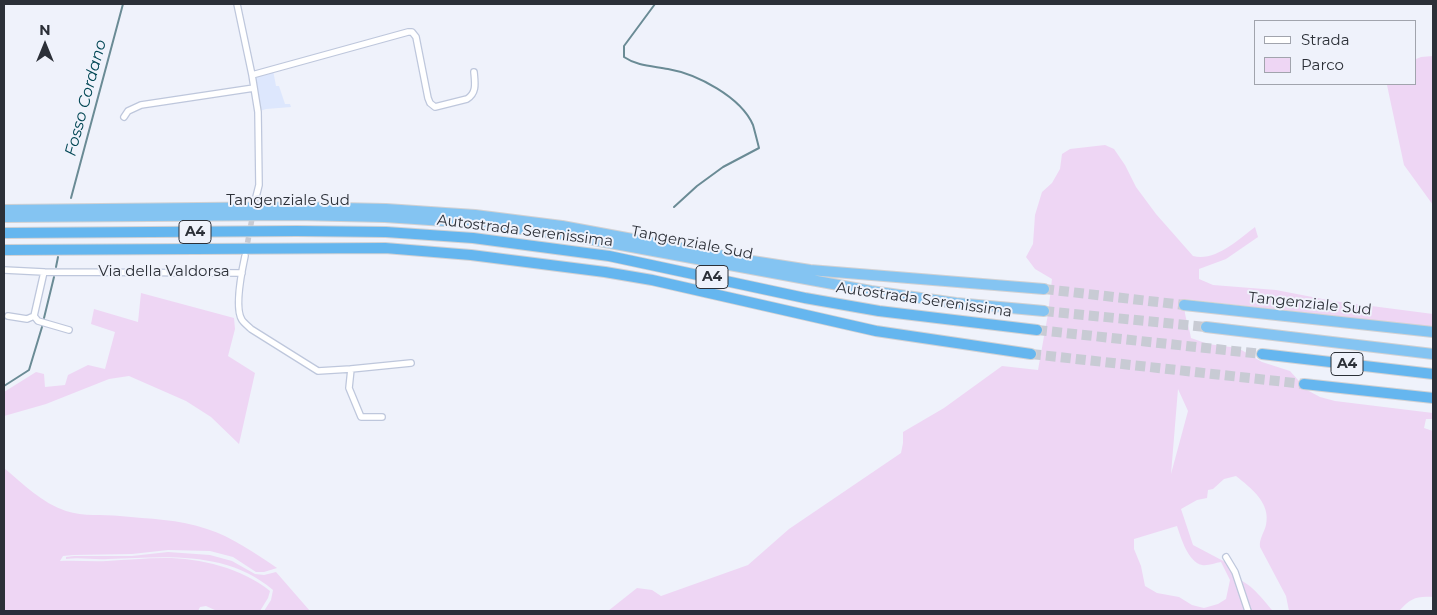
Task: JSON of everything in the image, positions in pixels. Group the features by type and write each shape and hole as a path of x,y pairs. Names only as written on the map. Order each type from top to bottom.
{"highway":[{"name":"Tangenziale Sud","path":"4,210 296,207 386,209 475,215 562,226 810,270 1044,289"},
{"name":"Tangenziale Sud","path":"4,218 296,215 385,217 474,223 561,234 871,291 956,303 1044,311"},
{"name":"Autostrada Serenissima","path":"4,234 297,231 386,232 473,238 609,256 805,298 879,311 1036,330"},
{"name":"Autostrada Serenissima","path":"4,250 365,248 471,254 652,280 876,331 1032,354"},
{"name":"Tangenziale Sud","path":"1184,305 1433,332"},
{"path":"1206,328 1433,354"},
{"name":"A4","path":"1262,354 1433,374"},
{"name":"A4","path":"1304,384 1433,398"}],"street":[{"path":"237,4 258,112 260,144 259,184 256,197"},
{"path":"252,75 408,32 412,32 416,37 428,98 435,107 467,100 471,97 474,90 474,72"},
{"path":"124,117 128,110 140,105 254,88"},
{"path":"242,273 246,256"},
{"name":"Via della Valdorsa","path":"4,270 242,273 239,311 242,320 251,329 318,371 411,362"},
{"path":"34,316 44,272"},
{"path":"8,316 27,319 34,316"},
{"path":"34,316 38,321 69,330"},
{"path":"351,369 349,388 361,417 382,417"},
{"path":"1226,557 1235,572 1248,611"}],"shaded area":[{"path":"273,70 276,86 279,86 285,104 290,104 291,107 260,111 254,75"}],"green space":[{"path":"1433,56 1433,205 1404,165 1387,85 1417,85 1417,59"},
{"path":"1105,145 1114,149 1125,165 1136,187 1156,214 1193,256 1210,256 1218,253 1255,227 1258,237 1226,259 1199,269 1199,279 1213,285 1276,290 1333,301 1433,314 1433,327 1185,299 1184,304 1191,338 1208,344 1238,348 1262,362 1290,371 1307,390 1320,397 1335,401 1433,413 1433,419 1426,419 1424,428 1433,431 1433,597 1414,599 1399,611 1289,611 1286,596 1260,547 1266,525 1266,510 1258,497 1236,476 1224,479 1213,489 1208,490 1207,498 1197,500 1181,509 1193,545 1229,564 1234,578 1251,587 1273,611 608,611 637,588 652,590 661,596 748,565 789,529 901,453 903,432 944,408 1002,366 1038,370 1052,279 1035,269 1026,257 1033,244 1035,215 1042,192 1052,183 1060,169 1062,154 1070,149","holes":["1178,389 1188,411 1171,474","1177,526 1189,555 1197,563 1209,565 1221,562 1230,580 1226,599 1218,604 1204,608 1192,605 1179,597 1157,593 1145,586 1141,566 1134,549 1134,539"]},
{"path":"141,293 234,318 235,329 228,356 255,373 239,444 211,417 186,401 129,376 109,379 46,404 4,416 4,392 36,372 44,374 45,387 65,385 68,375 88,365 105,369 115,332 91,324 94,309 138,322"},
{"path":"4,468 26,487 57,508 86,515 113,515 186,523 216,532 252,551 277,568 256,572 233,557 210,551 168,550 132,554 73,555 63,556 60,561 178,558 206,562 247,576 270,591 268,598 260,611 217,611 206,606 200,607 198,611 4,611"},
{"path":"168,552 210,555 232,561 255,574 264,575 276,572 310,611 264,611 271,600 273,590 255,577 215,562 173,557 66,559 66,557 74,556 132,556"}],"waterway":[{"name":"Fosso Cordano","path":"71,198 123,4"},
{"path":"655,4 624,46 624,57 639,64 668,69 692,76 717,88 739,105 747,115 753,125 759,148 723,167 697,186 674,207"},
{"name":"Fosso Cordano","path":"56,267 58,257"},
{"name":"Fosso Cordano","path":"44,318 54,277"},
{"name":"Fosso Cordano","path":"4,386 29,370 42,327"}],"tunnel":[{"path":"246,251 256,197"},
{"path":"1044,289 1184,305"},
{"path":"1044,311 1206,327"},
{"path":"1037,330 1262,354"},
{"path":"1031,354 1304,384"}]}
